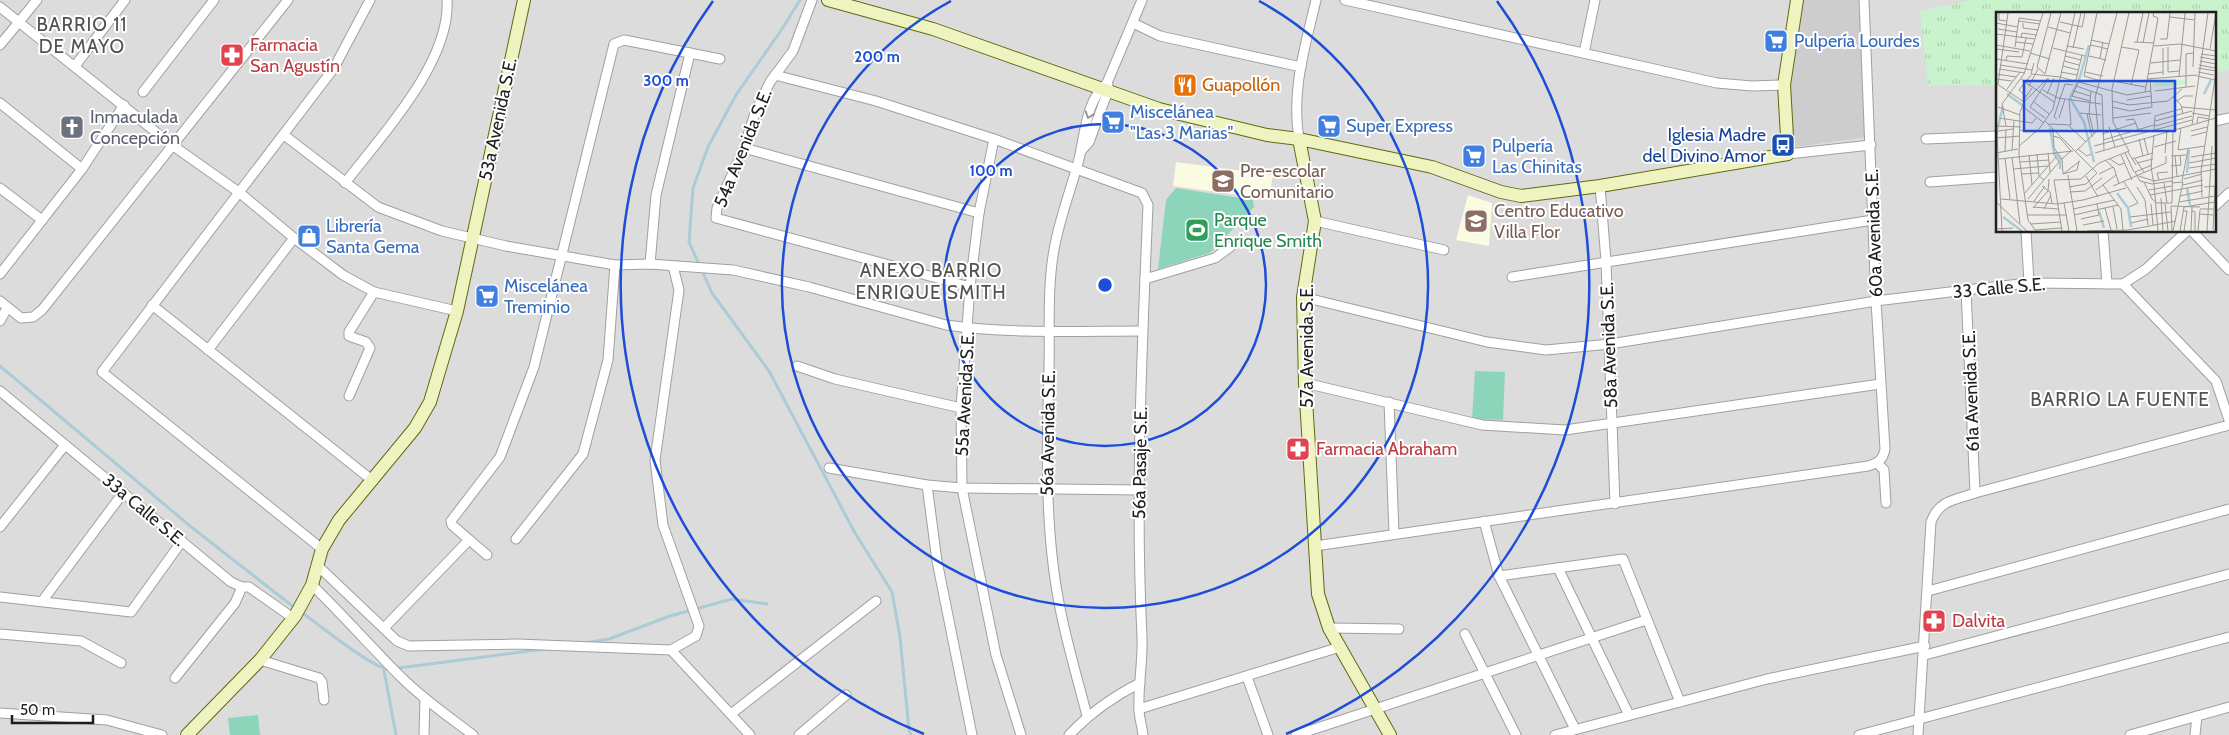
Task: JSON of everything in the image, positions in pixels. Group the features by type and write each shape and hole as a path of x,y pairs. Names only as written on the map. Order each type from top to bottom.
{"street":[{"path":"0,45 37,0"},
{"path":"74,66 125,0"},
{"path":"143,92 214,0"},
{"path":"0,301 21,318 32,318 42,310 288,0"},
{"path":"322,549 102,372 334,68 370,0"},
{"path":"345,184 422,81 438,50 447,0"},
{"name":"53a Avenida S.E.","path":"187,735 260,660 296,614 312,585 322,549 340,520 415,428 430,402 457,311 524,0"},
{"name":"54a Avenida S.E.","path":"812,0 793,51 775,75 755,112 744,148 717,208 716,218 970,286"},
{"path":"828,0 933,29 1105,87 1159,109 1267,135 1299,139 1432,166 1501,192 1522,196 1600,186 1788,154 1871,145"},
{"path":"1142,0 1133,23 1160,36 1301,67"},
{"name":"57a Avenida S.E.","path":"1316,0 1296,91 1295,115 1314,221 1303,297 1305,383 1318,594 1329,628 1390,735"},
{"path":"1345,0 1717,83 1752,86 1784,84"},
{"path":"1584,53 1595,0"},
{"path":"1788,154 1784,84 1797,0"},
{"name":"60a Avenida S.E.","path":"1864,0 1871,145 1872,220 1885,450 1883,458 1878,463"},
{"path":"0,7 172,144 240,193 294,238 344,275 374,292 457,311"},
{"name":"56a Avenida S.E.","path":"1087,716 1054,574 1046,490 1054,251 1063,207 1081,151 1089,142 1105,87 1133,23"},
{"path":"488,555 450,521 500,457 534,367 614,44 624,40 720,59"},
{"path":"650,264 656,195 690,53"},
{"path":"775,75 876,101 994,139 1076,169"},
{"path":"0,103 82,169"},
{"path":"0,274 82,169 124,105"},
{"path":"2216,120 2229,118"},
{"path":"284,135 345,184 378,207 442,231 472,238 615,265 650,264 733,270 809,287 946,325 969,328 1050,331 1142,331"},
{"path":"1926,139 1996,136"},
{"name":"55a Avenida S.E.","path":"994,139 979,213 970,286 969,328 961,408 962,488 996,655 1020,735"},
{"path":"744,148 979,213"},
{"name":"56a Pasaje S.E.","path":"1076,169 1142,194 1148,205 1142,331 1139,490 1143,662 1139,709 1143,735"},
{"path":"1930,182 1996,177"},
{"name":"58a Avenida S.E.","path":"1600,186 1610,344 1615,504"},
{"path":"0,188 42,220"},
{"path":"2216,205 2229,193"},
{"path":"1512,277 1872,220"},
{"path":"1314,221 1444,250"},
{"path":"2026,232 2029,283"},
{"path":"2103,232 2107,284"},
{"path":"2186,232 2146,268 2123,284 2216,381 2229,420"},
{"path":"2193,232 2229,270"},
{"path":"208,350 294,238"},
{"path":"1145,279 1215,258 1230,247"},
{"path":"516,539 584,454 608,360 615,265"},
{"path":"318,566 402,644 419,648 517,644 671,650 696,636 699,626 663,525 655,460 678,290 676,266"},
{"name":"33 Calle S.E.","path":"1303,297 1487,342 1546,350 1610,344 1876,301 1966,290 2029,283 2123,284"},
{"name":"61a Avenida S.E.","path":"1966,290 1975,493"},
{"path":"349,396 370,348 366,342 349,336 349,332 374,292"},
{"path":"152,305 373,481"},
{"path":"0,320 7,308"},
{"path":"796,366 835,379 961,408"},
{"path":"1305,383 1482,425 1565,430 1612,425 1880,384"},
{"name":"33a Calle S.E.","path":"0,391 231,582 242,587 248,587 296,614"},
{"path":"1389,402 1394,533"},
{"path":"1918,735 1925,651 1931,522 1936,510 1945,503 1975,493 2229,425"},
{"path":"0,527 65,445"},
{"path":"1315,546 1394,533 1615,504 1878,463 1884,470 1886,503"},
{"path":"829,468 927,485 962,488 1139,490"},
{"path":"927,485 937,561 972,735"},
{"path":"43,600 123,493"},
{"path":"1928,591 2229,509"},
{"path":"1484,521 1499,576 1574,729"},
{"path":"384,628 469,540"},
{"path":"0,597 43,600 131,612 182,542"},
{"path":"1499,576 1623,559 1680,702"},
{"path":"1558,568 1590,638 1629,715"},
{"path":"1555,735 1767,679 1925,651 2229,574"},
{"path":"312,585 348,620 401,677 425,699 473,735"},
{"path":"175,678 235,603 242,587"},
{"path":"731,714 876,601"},
{"path":"1296,735 1646,620"},
{"path":"1329,628 1400,629"},
{"path":"0,634 81,641 121,663"},
{"path":"1465,634 1516,735"},
{"path":"1859,735 2229,637"},
{"path":"1139,709 1340,647"},
{"path":"671,650 750,735"},
{"path":"260,660 319,678 322,682 324,700"},
{"path":"1247,677 1268,735"},
{"path":"1069,735 1087,716 1116,695 1140,683"},
{"path":"799,735 846,696"},
{"path":"424,735 425,699"},
{"path":"2130,735 2229,707"},
{"path":"0,713 107,720 162,735"},
{"path":"2195,735 2196,716"}],"shaded area":[{"path":"0,0 2229,0 2229,735 0,735"},
{"path":"1803,0 1860,0 1867,137 1794,147 1789,91"},
{"name":"Pre-escolar Comunitario","path":"1176,162 1273,175 1269,199 1173,186"},
{"name":"Centro Educativo Villa Flor","path":"1468,195 1492,203 1489,246 1456,240"}],"green space":[{"path":"1973,0 2229,0 2229,70 2216,72 2216,12 1996,12 1996,85 1928,86 1920,11"},
{"name":"Parque Enrique Smith","path":"1176,188 1253,200 1254,207 1210,253 1158,269 1166,200"},
{"path":"1475,371 1505,372 1503,420 1472,419"},
{"path":"258,715 260,735 230,735 228,718"}],"waterway":[{"path":"800,0 736,95 708,147 693,188 689,242 712,293 769,371 855,533 892,592 900,637 911,735"},
{"path":"0,366 190,526 295,608"},
{"path":"585,643 609,639 670,616 732,599 767,604"},
{"path":"300,611 359,654 382,668 389,669"},
{"path":"399,668 544,649"},
{"path":"384,670 396,735"}],"place":[{"name":"Pulpería Lourdes","path":"1776,41"},
{"name":"Farmacia San Agustín","path":"232,55"},
{"name":"Guapollón","path":"1185,85"},
{"name":"Miscelánea \"Las 3 Marias\"","path":"1113,122"},
{"name":"Super Express","path":"1329,126"},
{"name":"Inmaculada Concepción","path":"72,127"},
{"name":"Iglesia Madre del Divino Amor","path":"1783,145"},
{"name":"Pulpería Las Chinitas","path":"1474,156"},
{"name":"Pre-escolar Comunitario","path":"1223,181"},
{"name":"Centro Educativo Villa Flor","path":"1476,221"},
{"name":"Parque Enrique Smith","path":"1197,230"},
{"name":"Librería Santa Gema","path":"309,236"},
{"name":"Miscelánea Treminio","path":"487,296"},
{"name":"Farmacia Abraham","path":"1298,449"},
{"name":"Dalvita","path":"1934,621"}],"district":[{"name":"BARRIO 11 DE MAYO","path":"82,35"},
{"name":"ANEXO BARRIO ENRIQUE SMITH","path":"931,281"},
{"name":"BARRIO LA FUENTE","path":"2120,399"}]}
